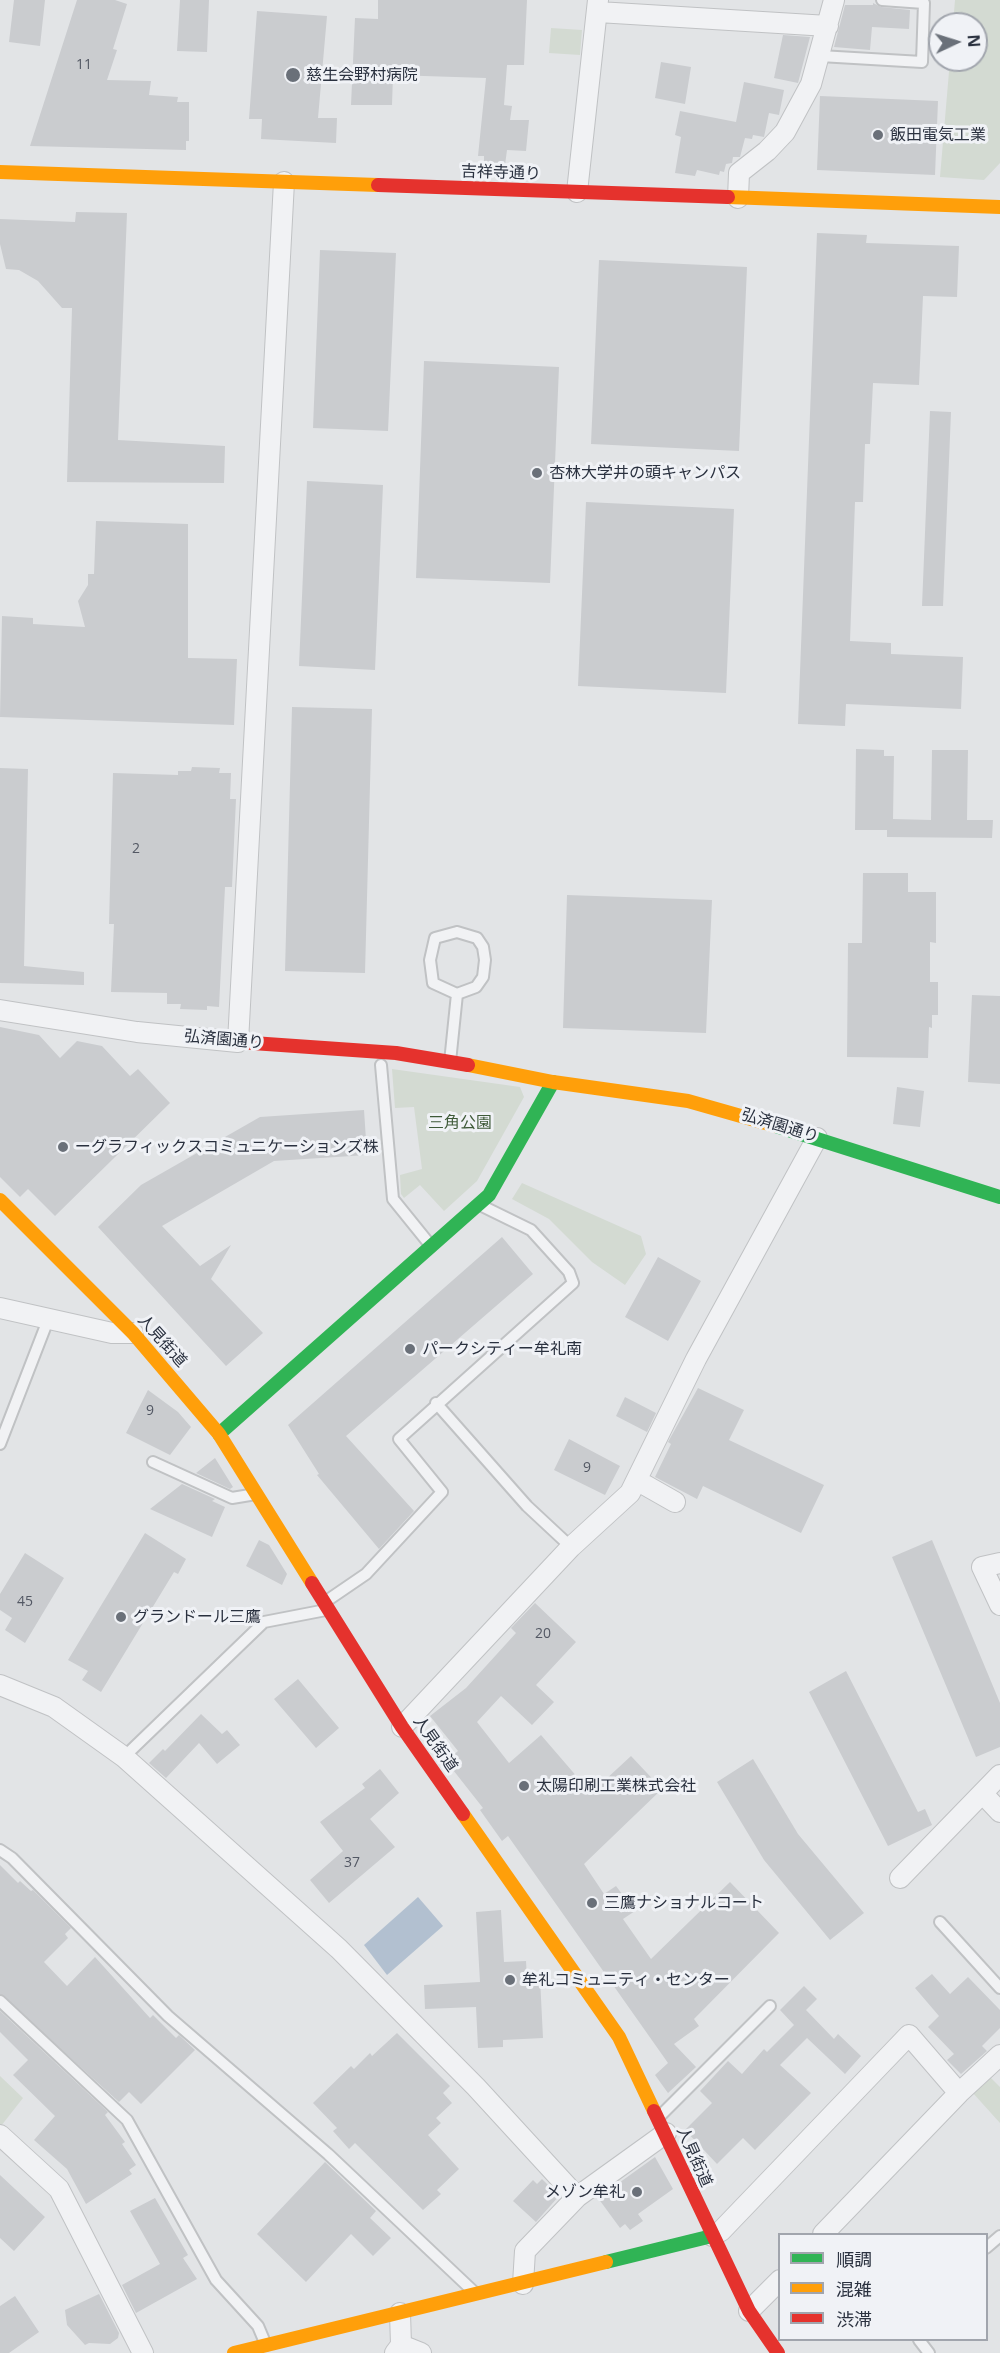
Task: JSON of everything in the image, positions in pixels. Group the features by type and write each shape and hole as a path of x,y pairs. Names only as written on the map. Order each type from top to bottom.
{"main road":[{"name":"吉祥寺通り","path":"0,172 1000,207"},
{"name":"弘済園通り","path":"238,1042 396,1053 519,1072 553,1082 688,1101 818,1137 1000,1197"},
{"path":"219,1434 489,1195 553,1082"},
{"name":"人見街道","path":"0,1200 133,1333 219,1434 402,1726 619,2037 749,2311 778,2353"},
{"path":"234,2353 266,2346 294,2346 400,2313 712,2236"}],"street":[{"path":"738,198 739,173 767,151 784,132 811,84 834,0"},
{"path":"577,192 598,6 828,26"},
{"path":"238,1042 284,182"},
{"name":"弘済園通り","path":"0,1010 138,1032 238,1042"},
{"path":"402,1726 571,1547 630,1493 638,1481 696,1359 818,1137"},
{"path":"0,1309 112,1333 133,1333"},
{"path":"638,1481 675,1502"},
{"path":"1000,1563 982,1567 1000,1605"},
{"path":"0,1684 54,1707 124,1757 339,1949 476,2087 578,2197"},
{"path":"900,1878 1000,1775"},
{"path":"983,1794 1000,1812"},
{"path":"712,2236 721,2231 909,2035 959,2093"},
{"path":"825,2233 959,2093 1000,2055"},
{"path":"523,2284 525,2251 578,2197 662,2125"},
{"path":"0,2135 58,2189 143,2353"},
{"path":"749,2311 778,2282"},
{"path":"400,2313 398,2349 421,2353"}],"lane":[{"path":"820,56 922,62 924,3 882,0"},
{"path":"457,932 477,938 483,947 485,960 483,977 476,987 457,994 433,982 430,960 435,938 457,932"},
{"path":"450,1062 457,994"},
{"path":"381,1065 393,1199 431,1246"},
{"path":"124,1757 264,1622 327,1606 366,1575 442,1492 399,1439 436,1403 573,1283 569,1272 531,1230 478,1205"},
{"path":"0,1444 48,1320"},
{"path":"436,1403 527,1506 571,1547"},
{"path":"153,1462 232,1498 256,1494"},
{"path":"0,1850 12,1858 168,2016 328,2154 478,2295"},
{"path":"940,1922 1000,1988"},
{"path":"0,2001 127,2120 216,2280 258,2326 266,2346"},
{"path":"662,2125 770,2006"},
{"path":"988,2247 1000,2236"},
{"path":"920,2341 929,2353"}],"green space":[{"path":"955,0 1000,0 1000,163 984,180 940,177 949,72 988,72 988,12 954,12"},
{"path":"551,28 582,30 580,55 549,53"},
{"name":"三角公園","path":"392,1069 520,1087 524,1097 477,1181 444,1211 420,1185 404,1198 401,1194 400,1175 422,1169 414,1107 395,1108"},
{"path":"522,1183 641,1236 646,1254 625,1285 592,1262 549,1219 512,1199"},
{"path":"988,2075 1000,2087 1000,2123 972,2092"},
{"path":"0,2076 23,2098 1,2126 0,2125"}],"water":[{"path":"418,1897 443,1926 387,1975 364,1945"}],"building":[{"path":"14,0 45,0 40,46 9,42"},
{"path":"77,0 115,0 127,4 113,49 117,50 107,80 151,81 149,95 178,97 177,102 189,102 189,141 186,141 186,150 30,146"},
{"path":"180,0 209,0 207,52 177,51"},
{"path":"378,0 527,0 524,65 507,65 504,105 512,106 510,120 529,120 526,151 507,150 505,165 484,164 484,156 478,156 486,78 393,75 392,105 351,105 355,18 378,19"},
{"path":"873,3 881,7 910,10 909,29 872,27 870,50 834,47 845,5 873,5"},
{"path":"257,11 327,16 318,118 337,118 336,143 261,139 262,119 249,119"},
{"path":"783,35 810,37 798,83 774,78"},
{"path":"661,62 691,67 685,104 655,98"},
{"path":"744,82 784,90 779,115 769,113 764,137 753,135 752,139 745,138 740,157 733,157 732,163 726,164 724,172 720,171 719,175 697,170 695,176 675,173 681,137 675,135 680,111 736,122"},
{"name":"飯田電気工業","path":"820,96 938,101 935,175 817,170"},
{"path":"76,212 127,213 118,440 225,446 224,483 67,482 72,308 62,308 38,281 19,270 6,269 0,244 0,219 75,222"},
{"path":"817,233 867,235 866,243 959,246 957,297 923,296 919,385 873,383 870,444 865,444 863,502 855,502 850,641 891,643 891,654 963,657 961,709 846,704 845,726 798,724"},
{"path":"320,250 396,253 388,431 313,428"},
{"path":"599,260 747,267 739,451 591,444"},
{"path":"424,361 559,367 550,583 416,578"},
{"path":"930,411 951,412 943,606 922,606"},
{"path":"307,481 383,485 375,670 299,666"},
{"path":"586,502 734,509 726,693 578,686"},
{"path":"96,521 188,524 188,658 237,659 234,725 0,717 2,616 33,618 33,624 85,627 78,601 88,585 88,574 94,574"},
{"path":"292,707 372,709 365,973 285,971"},
{"path":"856,749 884,750 884,756 894,756 893,819 931,820 932,750 968,750 967,820 993,820 992,838 887,837 887,830 855,830"},
{"path":"192,767 220,768 219,773 231,773 230,799 236,799 232,887 225,887 219,1007 207,1006 207,1010 180,1009 181,1004 167,1004 167,993 111,992 114,924 109,924 113,773 178,775 178,771 191,771"},
{"path":"0,768 28,769 24,966 84,972 84,985 0,983"},
{"path":"863,873 908,873 908,892 936,892 936,943 930,942 930,982 938,982 938,1015 932,1015 932,1028 929,1027 928,1058 847,1057 848,943 862,943"},
{"path":"567,895 712,900 706,1033 563,1028"},
{"path":"972,995 1000,996 1000,1084 968,1082"},
{"name":"ーグラフィックスコミュニケーションズ株","path":"0,1027 39,1035 60,1058 77,1041 102,1046 130,1076 138,1069 170,1103 55,1216 28,1189 20,1197 0,1177"},
{"path":"897,1087 924,1091 920,1127 893,1124"},
{"path":"364,1110 367,1155 274,1161 162,1226 200,1266 231,1245 211,1279 263,1333 226,1366 98,1227 141,1185 260,1117"},
{"name":"パークシティー牟礼南","path":"502,1237 533,1274 346,1436 414,1511 379,1549 317,1475 319,1474 288,1425"},
{"path":"658,1257 701,1281 668,1341 625,1317"},
{"path":"698,1388 744,1410 729,1440 824,1485 801,1533 703,1486 697,1499 655,1477 671,1444 668,1442"},
{"path":"148,1390 178,1412 191,1427 170,1455 126,1433"},
{"path":"625,1397 656,1413 647,1432 616,1416"},
{"path":"569,1439 620,1466 605,1495 554,1470"},
{"path":"215,1458 233,1487 230,1489 196,1473"},
{"path":"182,1484 215,1499 212,1501 225,1507 212,1537 150,1509"},
{"name":"グランドール三鷹","path":"145,1533 186,1559 178,1574 174,1572 101,1692 82,1680 88,1671 68,1660"},
{"path":"259,1540 269,1545 287,1574 282,1585 246,1566"},
{"path":"932,1540 1000,1703 1000,1747 976,1757 892,1557"},
{"path":"25,1553 64,1578 25,1643 5,1630 12,1618 0,1610 0,1594"},
{"path":"535,1603 576,1642 536,1685 554,1702 532,1725 501,1696 477,1722 509,1763 541,1735 591,1793 631,1756 662,1789 584,1864 604,1894 616,1886 635,1911 623,1919 651,1959 730,1882 779,1933 694,2019 699,2026 674,2044 696,2067 668,2093 655,2075 668,2063 508,1836 502,1841 480,1810 483,1808 446,1761 458,1751 430,1716 466,1688 516,1633 511,1628"},
{"path":"846,1671 918,1812 925,1809 932,1825 888,1846 809,1692"},
{"path":"298,1679 339,1728 316,1748 274,1699"},
{"path":"201,1714 222,1734 227,1730 240,1745 217,1764 199,1743 166,1778 149,1763 163,1749 165,1751"},
{"path":"753,1759 798,1834 864,1913 830,1940 764,1860 717,1782"},
{"path":"380,1769 399,1793 370,1819 395,1847 329,1903 310,1880 343,1851 320,1822 365,1788 362,1784"},
{"path":"0,1865 18,1883 20,1881 31,1891 33,1890 71,1928 65,1934 68,1938 44,1962 67,1986 95,1957 150,2018 153,2015 176,2038 179,2035 195,2050 141,2104 129,2092 119,2102 0,1994"},
{"name":"牟礼コミュニティ・センター","path":"501,1910 504,1962 526,1961 527,1979 540,1978 543,2038 503,2040 503,2047 478,2048 476,2007 425,2009 424,1985 480,1982 476,1912"},
{"path":"932,1974 950,1994 968,1977 1000,2010 1000,2028 982,2046 987,2051 961,2074 947,2060 954,2054 928,2027 939,2016 915,1988"},
{"path":"804,1986 817,1999 806,2010 834,2039 838,2034 861,2056 845,2074 807,2038 780,2065 811,2093 755,2150 743,2138 717,2164 685,2130 712,2103 700,2091 728,2061 742,2074 764,2049 767,2052 794,2025 780,2010"},
{"path":"0,2011 108,2112 105,2115 125,2142 122,2144 136,2165 129,2170 132,2174 86,2204 67,2169 34,2140 55,2116 13,2075 28,2060 0,2032"},
{"path":"397,2033 450,2086 443,2093 452,2103 436,2118 441,2123 428,2135 459,2169 437,2190 441,2194 423,2210 355,2143 349,2149 333,2131 337,2128 313,2103 351,2066 354,2069 370,2053 372,2056"},
{"name":"メゾン牟礼","path":"655,2157 673,2189 638,2214 643,2221 630,2230 625,2224 620,2228 598,2198"},
{"path":"325,2162 376,2211 370,2218 391,2238 373,2256 351,2234 306,2282 257,2234"},
{"path":"0,2175 45,2217 14,2251 0,2238"},
{"path":"542,2179 559,2196 536,2222 513,2201 533,2180 537,2184"},
{"path":"155,2198 188,2255 183,2258 197,2279 136,2313 122,2285 160,2264 130,2211"},
{"path":"99,2294 119,2333 118,2338 110,2344 89,2343 85,2345 67,2325 65,2310"},
{"path":"15,2296 39,2332 9,2353 0,2353 0,2306"}],"traffic: fast":[{"path":"219,1434 489,1195 553,1082"},
{"path":"776,1126 1000,1197"},
{"path":"606,2262 712,2236"}],"traffic: slow":[{"path":"0,172 378,185"},
{"path":"728,197 1000,207"},
{"path":"468,1065 553,1082 688,1101 776,1126"},
{"path":"0,1200 133,1333 219,1434 312,1583"},
{"path":"463,1814 619,2037 654,2111"},
{"path":"234,2353 606,2262"}],"traffic: jam":[{"path":"378,185 728,197"},
{"path":"238,1042 396,1053 468,1065"},
{"path":"312,1583 402,1727 463,1814"},
{"path":"654,2111 749,2311 778,2353"}],"place":[{"name":"慈生会野村病院","path":"293,75"},
{"name":"飯田電気工業","path":"878,135"},
{"name":"杏林大学井の頭キャンパス","path":"537,473"},
{"name":"ーグラフィックスコミュニケーションズ株","path":"63,1147"},
{"name":"パークシティー牟礼南","path":"410,1349"},
{"name":"グランドール三鷹","path":"121,1617"},
{"name":"太陽印刷工業株式会社","path":"524,1786"},
{"name":"三鷹ナショナルコート","path":"592,1903"},
{"name":"牟礼コミュニティ・センター","path":"510,1980"},
{"name":"メゾン牟礼","path":"637,2192"}]}
